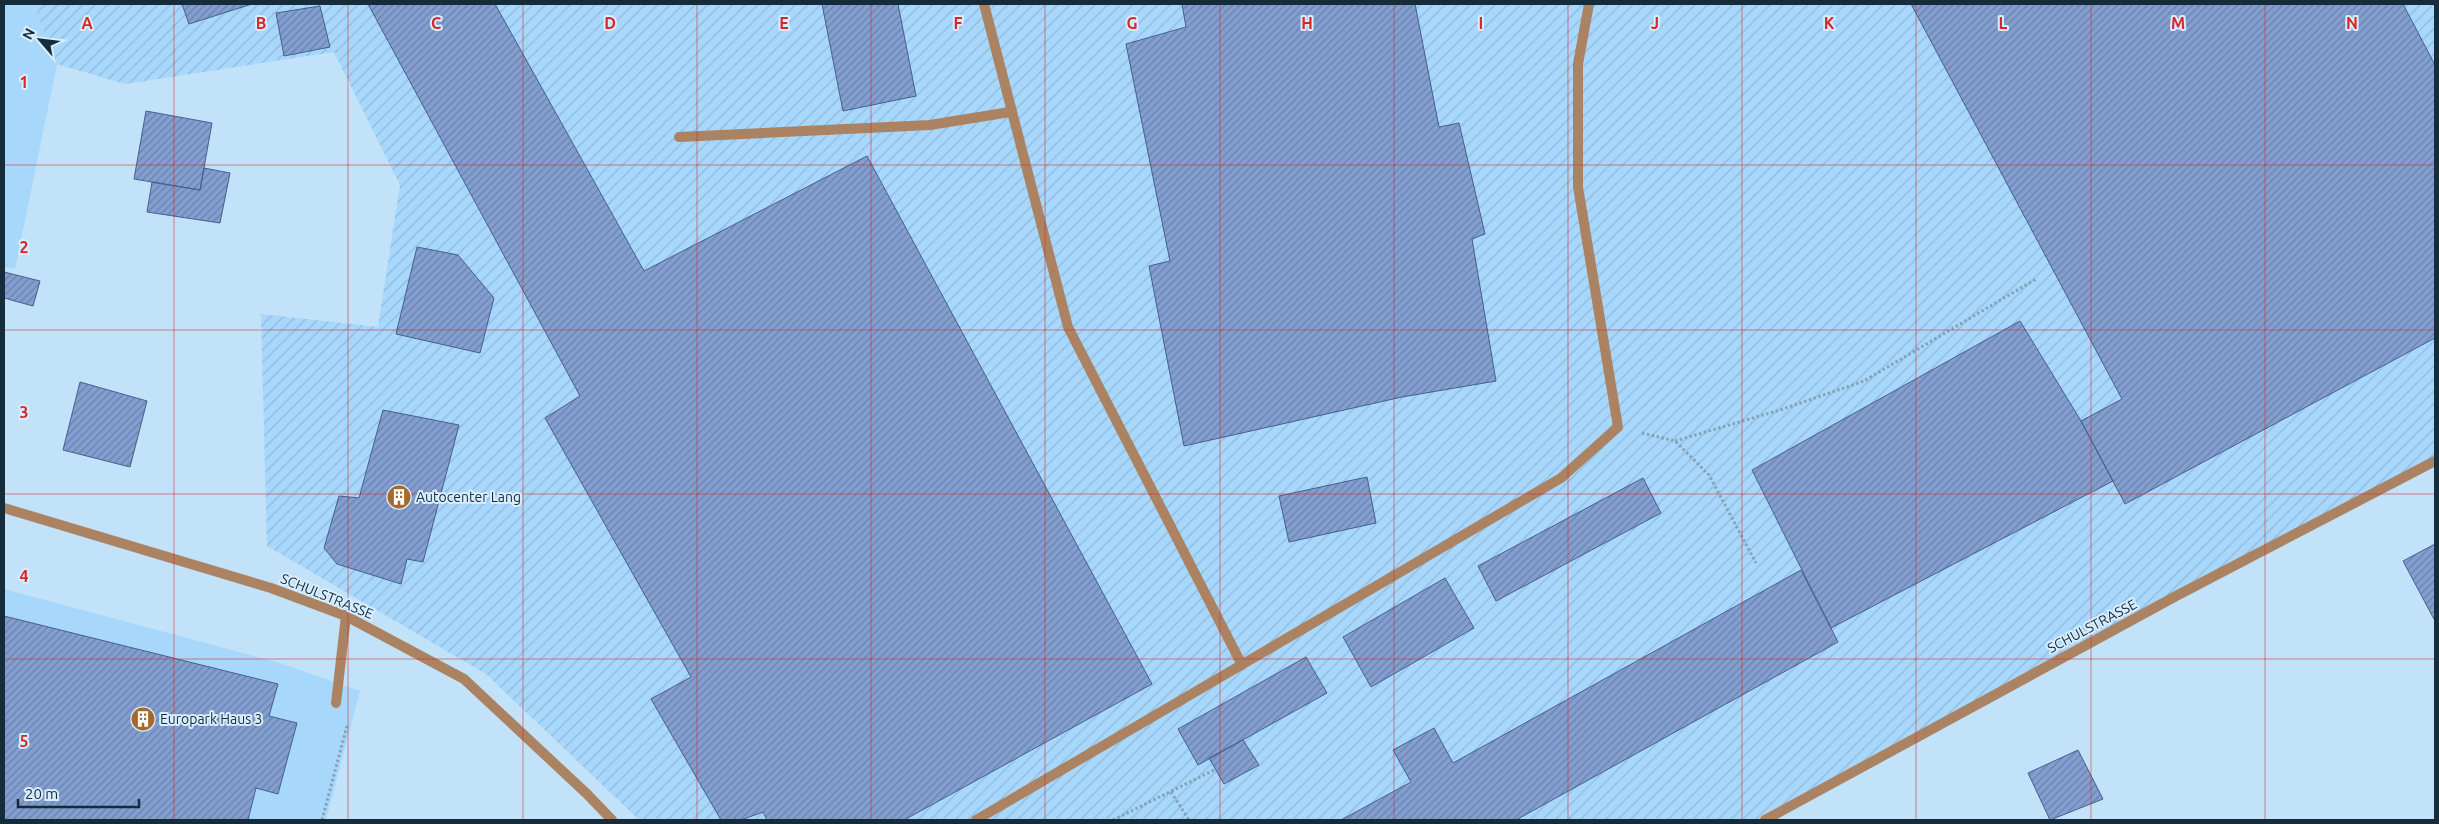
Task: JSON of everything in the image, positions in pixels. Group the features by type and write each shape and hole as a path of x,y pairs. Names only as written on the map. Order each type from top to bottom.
{"street":[{"path":"984,4 1010,112 1068,327 1242,665"},
{"path":"976,820 1561,478 1618,427 1578,186 1578,64 1589,4"},
{"path":"679,137 930,125 1010,112"},
{"name":"SCHULSTRASSE","path":"1765,820 2178,596 2435,461"},
{"name":"SCHULSTRASSE","path":"4,508 271,588 346,616 464,679 587,794 612,820"},
{"path":"336,702 346,616"}],"path":[{"path":"1618,427 1675,441 1780,410 1864,381 2036,279"},
{"path":"1675,441 1709,475 1756,563"},
{"path":"322,820 347,723"},
{"path":"1113,820 1216,769"},
{"path":"1171,792 1189,820"}],"shaded area":[{"path":"4,4 33,4 57,64 15,269 4,267"},
{"path":"33,4 2435,4 2435,461 1765,820 639,820 486,674 267,546 261,314 378,327 400,185 334,52 125,84 57,64"},
{"name":"Europark Haus 3","path":"4,589 280,663 360,691 326,820 4,820"}],"building":[{"path":"182,4 252,4 189,24"},
{"path":"368,4 495,4 644,271 867,156 1152,684 904,820 767,820 763,812 741,820 721,820 651,699 691,677 545,418 580,396"},
{"path":"822,4 898,4 916,96 843,111"},
{"path":"1182,4 1415,4 1439,127 1459,123 1485,234 1472,239 1496,381 1402,397 1184,446 1149,266 1170,261 1126,44 1186,27"},
{"path":"1911,4 2403,4 2435,65 2435,338 2125,504 2081,421 2122,399"},
{"path":"320,6 330,47 284,56 276,13"},
{"path":"146,111 212,123 200,190 134,179"},
{"path":"204,168 230,173 220,223 147,212 152,182 200,190"},
{"path":"417,247 458,255 494,298 480,353 396,334"},
{"path":"4,272 40,281 33,306 4,298"},
{"path":"2020,321 2081,421 2113,481 1831,628 1752,470"},
{"path":"80,382 147,401 130,467 63,450"},
{"name":"Autocenter Lang","path":"383,410 459,425 423,562 407,559 401,584 337,564 324,548 339,496 359,498"},
{"path":"1367,477 1376,523 1289,542 1279,496"},
{"path":"1643,478 1661,513 1496,601 1478,566"},
{"path":"2435,544 2435,621 2403,561"},
{"path":"1801,570 1838,642 1516,820 1341,820 1411,782 1393,750 1434,728 1453,763"},
{"path":"1445,578 1474,628 1371,687 1343,637"},
{"name":"Europark Haus 3","path":"4,616 278,684 269,716 297,723 278,794 256,788 248,820 4,820"},
{"path":"1306,657 1327,693 1198,765 1178,729"},
{"path":"1243,740 1259,765 1224,784 1209,758"},
{"path":"2078,750 2103,799 2050,820 2028,773"}],"place":[{"name":"Autocenter Lang","path":"399,497"},
{"name":"Europark Haus 3","path":"143,719"}]}
